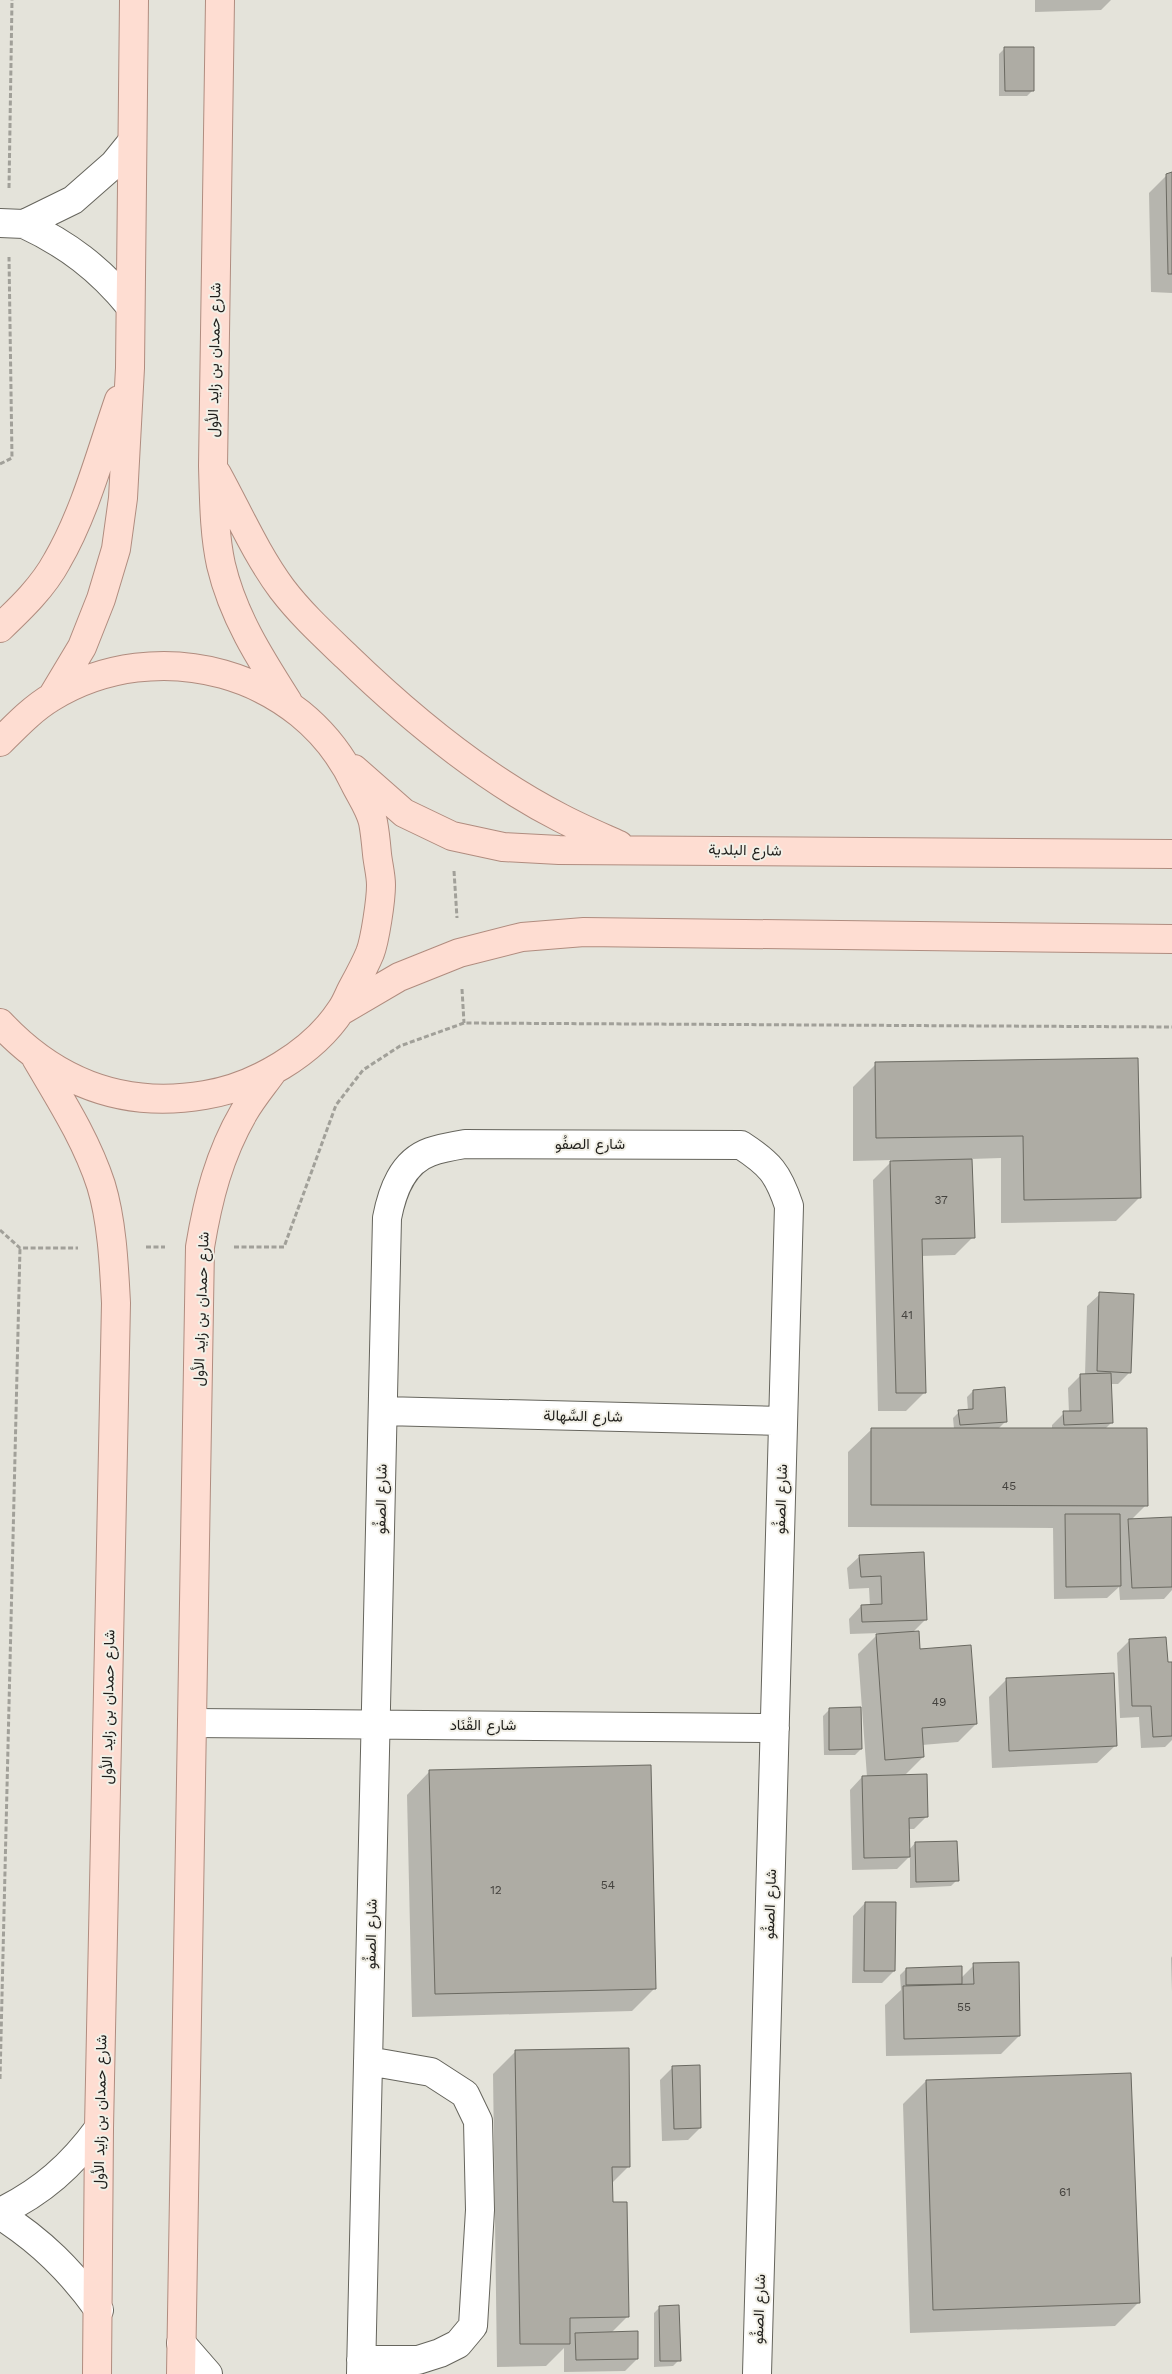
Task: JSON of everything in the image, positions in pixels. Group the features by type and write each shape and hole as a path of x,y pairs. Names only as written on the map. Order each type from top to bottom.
{"main road":[{"path":"52,697 82,647 102,599 116,548 123,498 130,368 134,0"},
{"name":"شارع حمدان بن زايد الأول","path":"220,0 213,466 215,517 221,564 234,607 254,648 288,703"},
{"path":"0,628 25,604 57,561 86,496 130,368"},
{"path":"213,466 262,560 282,589 303,615 370,680 451,747 509,787 560,818 626,849"},
{"path":"0,742 21,720 52,697 97,676 146,666 196,667 244,680 288,703 318,729 344,760 373,820 381,885 371,951 341,1010 310,1044 273,1072 227,1092 178,1100 127,1098 79,1083 36,1058 0,1023"},
{"name":"شارع البلدية","path":"344,760 404,813 452,836 503,847 559,850 1172,854"},
{"path":"341,1010 399,977 459,953 522,937 584,932 1172,939"},
{"name":"شارع حمدان بن زايد الأول","path":"36,1058 79,1131 101,1186 112,1248 116,1313 97,2374"},
{"name":"شارع حمدان بن زايد الأول","path":"181,2374 200,1247 207,1203 222,1156 244,1111 273,1072"}],"street":[{"path":"11,224 72,200 114,164 131,143"},
{"path":"11,224 72,249 93,266 130,306"},
{"name":"شارع الصفُو","path":"361,2367 387,1218 392,1193 406,1170 428,1152 465,1144 740,1145 763,1160 780,1180 789,1206 757,2374"},
{"name":"شارع السَّهالة","path":"383,1411 783,1421"},
{"name":"شارع القْنَاد","path":"192,1723 775,1728"},
{"path":"361,2367 418,2360 440,2353 458,2344 473,2326 480,2210 478,2120 465,2094 431,2072 368,2061"},
{"path":"99,2310 70,2272 44,2246 0,2214 29,2197 58,2176 83,2150 100,2128"},
{"path":"181,2342 208,2374"}],"path":[{"path":"0,464 12,458 12,0"},
{"path":"0,1230 20,1248 284,1248 336,1104 363,1070 400,1046 464,1023 1172,1027"},
{"path":"0,2080 20,1248"}],"building":[{"path":"1004,47 1034,47 1034,91 1005,91"},
{"path":"1172,172 1172,274 1168,274 1166,174"},
{"path":"1138,1058 1141,1198 1024,1200 1023,1136 876,1138 875,1062"},
{"path":"972,1159 975,1238 922,1239 926,1393 896,1393 890,1161"},
{"path":"1099,1292 1134,1294 1131,1373 1097,1371"},
{"path":"1111,1373 1113,1423 1064,1425 1063,1411 1081,1411 1080,1374"},
{"path":"1005,1387 1007,1422 960,1425 958,1410 973,1409 973,1390"},
{"path":"871,1428 1147,1428 1148,1506 871,1505"},
{"path":"1065,1514 1120,1514 1121,1586 1066,1587"},
{"path":"1172,1517 1172,1587 1132,1588 1128,1519"},
{"path":"924,1552 927,1620 862,1622 861,1605 882,1604 881,1576 861,1577 859,1555"},
{"path":"919,1631 920,1649 971,1645 977,1724 922,1728 924,1757 885,1760 876,1634"},
{"path":"1166,1637 1168,1662 1172,1662 1172,1736 1153,1737 1151,1706 1132,1706 1129,1639"},
{"path":"1114,1673 1117,1746 1009,1751 1006,1678"},
{"path":"861,1707 862,1749 829,1750 829,1708"},
{"path":"651,1765 656,1989 435,1994 429,1770"},
{"path":"927,1774 928,1817 909,1818 910,1857 864,1858 862,1776"},
{"path":"957,1841 959,1881 916,1882 915,1842"},
{"path":"865,1902 896,1902 895,1971 864,1971"},
{"path":"1019,1962 1020,2036 904,2039 903,1986 974,1984 973,1963"},
{"path":"962,1966 962,1984 906,1985 906,1968"},
{"path":"629,2048 630,2167 612,2167 613,2202 627,2202 629,2317 570,2318 570,2344 520,2344 515,2050"},
{"path":"700,2065 701,2128 674,2129 672,2066"},
{"path":"1131,2073 1140,2303 933,2310 926,2080"},
{"path":"679,2305 681,2361 660,2361 659,2306"},
{"path":"638,2331 638,2359 576,2360 575,2333"}]}
